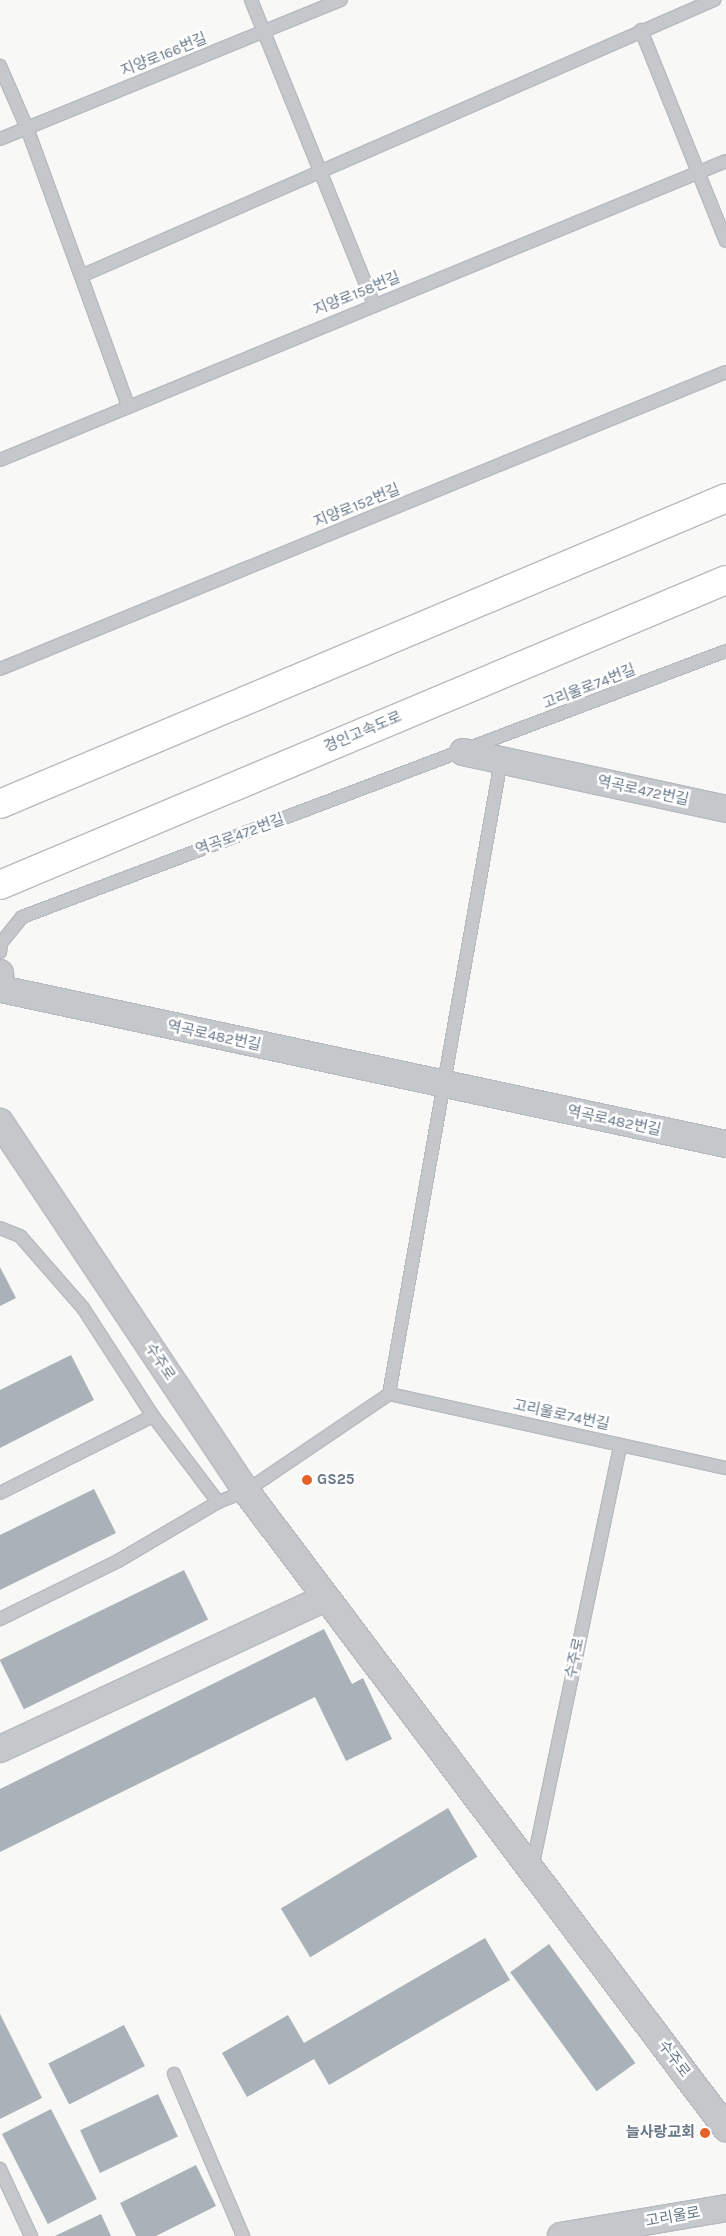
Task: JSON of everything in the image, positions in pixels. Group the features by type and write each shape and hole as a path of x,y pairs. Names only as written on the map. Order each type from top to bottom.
{"highway":[{"path":"0,804 726,498"},
{"name":"경인고속도로","path":"0,885 726,580"}],"street":[{"name":"역곡로472번길","path":"463,752 726,809"},
{"name":"역곡로482번길","path":"0,973 1,989 443,1086 726,1144"},
{"name":"수주로","path":"0,1122 246,1491 726,2128"},
{"path":"0,1749 326,1598"},
{"name":"고리울로","path":"560,2236 726,2208"}],"lane":[{"path":"251,0 374,305"},
{"name":"지양로166번길","path":"0,139 341,0"},
{"path":"81,276 641,30 714,0"},
{"path":"641,30 726,241"},
{"path":"0,66 27,128 128,406"},
{"name":"지양로158번길","path":"0,460 726,160"},
{"name":"지양로152번길","path":"0,669 726,372"},
{"name":"고리울로74번길","path":"463,752 726,651"},
{"name":"역곡로472번길","path":"0,952 1,943 22,917 463,752"},
{"path":"0,1619 118,1561 218,1502 246,1491 388,1394 500,761"},
{"path":"0,1228 20,1236 83,1308 153,1416 218,1502"},
{"name":"고리울로74번길","path":"388,1394 726,1468"},
{"path":"0,1493 153,1416"},
{"name":"수주로","path":"531,1871 620,1445"},
{"path":"174,2074 243,2236"},
{"path":"0,2169 31,2236"}],"building":[{"path":"0,1267 16,1298 0,1306"},
{"path":"71,1355 94,1400 0,1448 0,1390"},
{"path":"94,1489 116,1533 0,1590 0,1535"},
{"path":"184,1570 208,1619 24,1709 0,1660"},
{"path":"324,1629 352,1684 363,1678 392,1739 346,1761 315,1697 0,1852 0,1789"},
{"path":"448,1808 477,1857 310,1957 281,1908"},
{"path":"485,1938 510,1980 329,2085 314,2059 247,2097 222,2053 288,2015 304,2043"},
{"path":"549,1944 635,2063 597,2091 510,1972"},
{"path":"0,2014 42,2098 0,2119"},
{"path":"124,2025 145,2066 69,2105 48,2064"},
{"path":"158,2094 178,2137 100,2173 80,2130"},
{"path":"51,2109 97,2199 48,2224 2,2134"},
{"path":"196,2165 216,2206 156,2236 136,2236 120,2203"},
{"path":"101,2214 111,2236 55,2236"}],"place":[{"name":"GS25","path":"307,1480"},
{"name":"늘사랑교회","path":"705,2133"}]}
